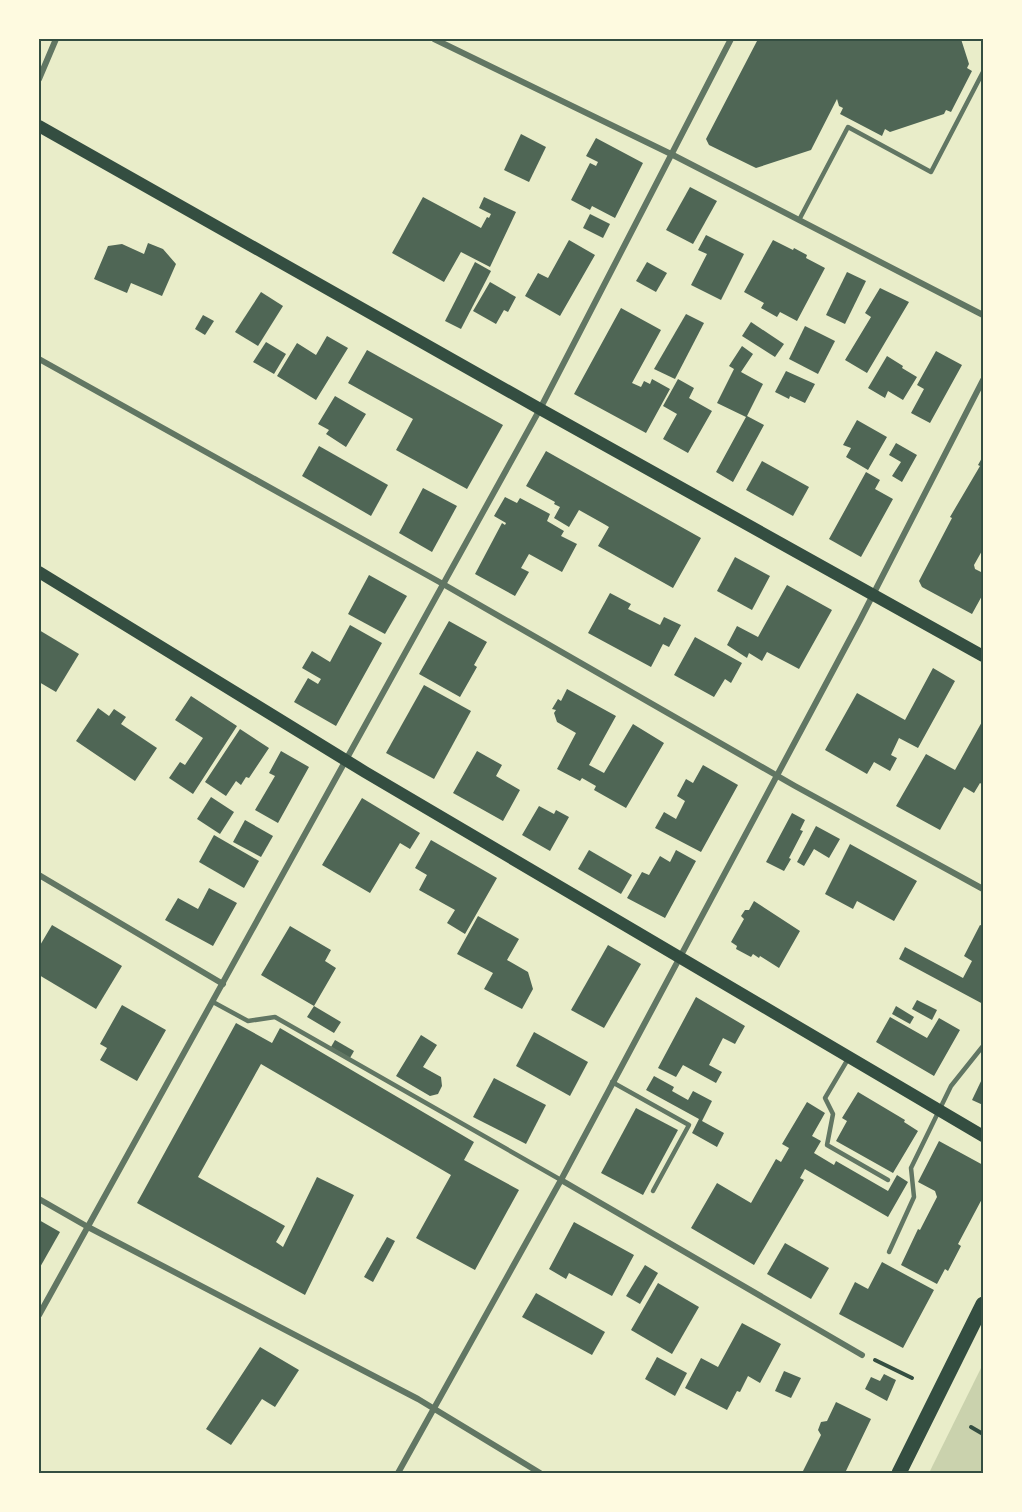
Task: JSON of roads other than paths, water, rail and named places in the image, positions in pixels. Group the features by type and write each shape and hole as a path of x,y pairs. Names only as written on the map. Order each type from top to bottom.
{"main road":[{"path":"39,126 983,656"},
{"path":"39,572 346,760 983,1136"},
{"path":"899,1473 983,1304"}],"street":[{"path":"39,79 56,39"},
{"path":"434,39 671,154 983,315"},
{"path":"39,1315 540,409 731,39"},
{"path":"39,359 983,889"},
{"path":"398,1473 561,1180 873,596 983,380"},
{"path":"39,875 223,984"},
{"path":"561,1180 862,1355"},
{"path":"39,1199 434,1409 540,1473"}],"lane":[{"path":"800,220 848,127 932,172 983,72"},
{"path":"213,1002 248,1021 276,1017 561,1180"},
{"path":"889,1252 914,1197 911,1168 951,1086 983,1046"},
{"path":"849,1057 825,1098 833,1114 827,1145 888,1180"},
{"path":"612,1082 689,1125 653,1191"}]}
